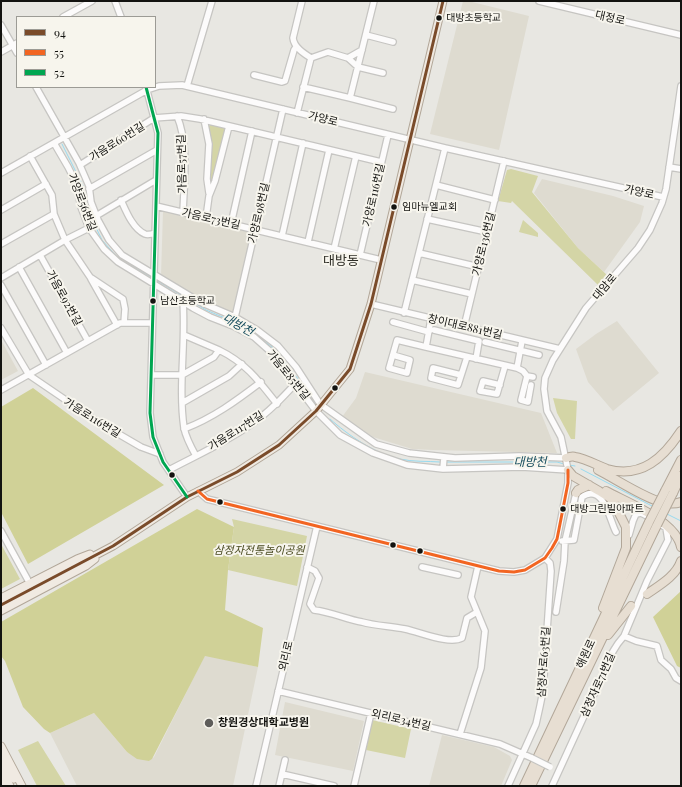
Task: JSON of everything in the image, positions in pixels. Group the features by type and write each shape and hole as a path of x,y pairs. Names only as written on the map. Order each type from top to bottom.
{"highway":[{"path":"566,458 575,456 607,469 619,471 645,467 653,463 667,450 681,431"},
{"path":"584,460 595,468 650,498 664,503 676,504 681,502"},
{"path":"669,492 681,460"},
{"path":"568,470 662,520 674,531 680,540 681,547"},
{"path":"568,470 573,476 599,491 614,503 626,527 626,548 594,646"},
{"path":"669,492 681,476"},
{"path":"576,493 578,490 589,485"},
{"name":"해원로","path":"532,786 649,522 669,492"},
{"name":"해원로","path":"524,786 657,525 669,492"},
{"path":"647,594 670,577 679,567 681,561"},
{"path":"594,646 631,606"}],"main road":[{"path":"1,610 86,566 112,546 187,497 237,472 279,445 318,408 350,369 372,304 381,260 443,1"},
{"path":"1,605 112,546"},
{"path":"1,598 77,558 112,546"},
{"path":"1,746 22,786"},
{"path":"1,758 18,786"},
{"path":"1,769 10,786"},
{"path":"1,781 4,786"}],"street":[{"path":"65,16 92,1"},
{"path":"115,1 121,16"},
{"path":"187,86 212,1"},
{"path":"302,1 293,38 293,43 296,47 311,58 328,52 348,58 358,67 383,73"},
{"path":"350,98 374,1"},
{"name":"대정로","path":"539,1 681,35"},
{"path":"1,25 15,44 1,52"},
{"path":"366,35 393,42"},
{"path":"254,76 282,82 285,81 296,47"},
{"path":"348,58 362,50"},
{"path":"297,113 311,58"},
{"name":"가양로","path":"156,87 170,85 187,86 388,135 663,197"},
{"name":"대암로","path":"568,470 561,437 547,411 544,389 545,378 548,369 586,308 638,248 650,230 663,197 679,113 681,86"},
{"path":"303,87 393,109"},
{"path":"37,88 80,165 89,189 91,202 96,216 108,240 122,255 154,275 200,302 235,317 258,330 278,346 296,367 318,408 340,435 373,453 407,464 443,469 522,467 568,470 568,483 557,539 545,558 525,570 514,572 499,571 207,499 198,491"},
{"path":"146,89 158,133 150,413 153,437 163,462 187,497"},
{"name":"가양로","path":"1,173 146,89"},
{"name":"가양로98번길","path":"233,326 283,109"},
{"path":"154,118 177,116 204,120 381,162"},
{"name":"가음로57번길","path":"177,116 181,126 184,150 183,213"},
{"name":"가음로60번길","path":"80,165 154,118"},
{"path":"204,120 208,144 207,179 209,196"},
{"path":"206,218 209,196 215,180 229,126"},
{"path":"231,224 252,131"},
{"name":"가양로116번길","path":"360,255 388,135"},
{"name":"가양로56번길","path":"54,143 76,183 81,207 89,228 104,249 118,262 153,283"},
{"path":"282,236 303,143"},
{"path":"404,313 445,148"},
{"path":"89,189 157,150"},
{"path":"308,242 329,150"},
{"path":"30,156 52,195 54,214 65,240 90,277 116,325"},
{"path":"334,248 356,156"},
{"name":"가양로136번길","path":"464,327 504,161"},
{"path":"669,167 681,169"},
{"path":"96,216 156,180"},
{"path":"1,210 46,184"},
{"path":"436,185 495,200"},
{"path":"121,200 130,218 139,229 146,234 155,234"},
{"name":"가음로73번길","path":"156,206 381,260"},
{"path":"1,244 54,214"},
{"path":"428,219 487,232"},
{"path":"1,278 65,240 89,228"},
{"path":"419,253 479,267"},
{"name":"가음로92번길","path":"40,255 88,341"},
{"path":"19,267 67,353"},
{"path":"90,277 123,299 125,309 124,323"},
{"path":"412,280 472,294"},
{"name":"가음로85번길","path":"153,283 210,317 233,326 254,337 272,353 318,408"},
{"path":"1,286 46,365"},
{"path":"183,302 184,335 182,403 184,429 196,456"},
{"name":"창이대로881번길","path":"372,304 404,313 560,349"},
{"path":"426,346 431,331 431,319"},
{"path":"393,322 479,341 476,359"},
{"path":"1,390 120,323 152,323"},
{"path":"1,328 29,375"},
{"path":"184,335 232,356 252,372 277,404"},
{"path":"393,355 396,340 517,368 523,371 527,376 533,377"},
{"path":"517,368 522,341"},
{"path":"485,342 539,355"},
{"path":"151,375 182,375 214,357 219,350"},
{"path":"461,375 433,368 431,378 458,384 461,375 467,357"},
{"path":"182,403 229,376 242,364"},
{"path":"500,385 505,366"},
{"name":"가음로116번길","path":"29,375 98,422 140,447 160,454"},
{"path":"527,376 521,400 528,402 531,385"},
{"path":"184,429 201,422 230,406 261,382"},
{"name":"가음로117번길","path":"169,470 253,423 277,404 296,383"},
{"path":"318,408 376,444 409,453 444,457 519,456 566,458"},
{"path":"373,453 376,444"},
{"path":"443,469 444,457"},
{"path":"556,612 564,561 565,541 576,493"},
{"path":"557,539 565,541 574,540 582,497 588,494 594,495 602,501 607,508 613,528 616,532"},
{"name":"삼정자로71번길","path":"552,786 613,650 624,636 647,581 668,540 666,528 641,513 636,514 629,535"},
{"name":"외리로","path":"256,786 317,526"},
{"path":"1,531 29,582"},
{"name":"삼정자로63번길","path":"508,786 536,724 543,691 551,571 550,563 545,558"},
{"path":"460,734 482,668 485,631 471,597 478,566"},
{"path":"307,567 315,572 319,578 310,604 314,610 328,612 362,622 406,629 445,639 459,640 462,638 467,618 477,612"},
{"path":"422,567 458,575"},
{"path":"624,636 657,646 661,660 671,669 676,678 681,681"},
{"name":"외리로34번길","path":"278,691 500,744 558,771"},
{"path":"354,786 371,713"},
{"path":"279,786 285,760"},
{"path":"282,774 334,786"}],"shaded area":[{"path":"463,1 529,16 499,150 430,134"},
{"path":"542,179 613,196 644,206 640,222 604,272 578,248 534,193"},
{"path":"163,211 252,231 234,313 200,299 161,276"},
{"path":"617,321 659,373 613,411 588,382 576,349"},
{"path":"1,340 18,371 1,380"},
{"path":"365,372 541,413 557,453 412,449 373,437 342,417 356,398"},
{"name":"창원경상대학교병원","path":"205,655 258,667 233,786 77,786 50,733 94,713 127,752 149,761 154,757"},
{"path":"285,702 364,721 353,771 275,755"},
{"path":"442,735 494,747 510,756 512,760 501,786 429,786"}],"green space":[{"path":"212,122 229,126 215,181 207,179 206,130"},
{"path":"511,169 538,176 532,192 578,248 607,275 598,285 512,201 511,203 498,201 507,170"},
{"path":"523,220 538,233 538,237 519,232"},
{"path":"33,388 164,485 28,564 1,512 1,407"},
{"path":"553,398 577,401 575,439 571,439 557,413"},
{"path":"197,509 234,527 228,570 225,610 263,628 258,667 205,656 152,759 149,761 137,759 127,752 94,713 50,733 44,729 23,707 5,661 1,656 1,622"},
{"name":"삼정자전통놀이공원","path":"232,519 307,536 297,586 228,570 234,527"},
{"path":"1,544 20,579 1,589"},
{"path":"681,591 681,668 677,666 653,617"},
{"path":"372,720 411,729 405,758 366,750"},
{"path":"38,741 66,786 37,786 18,750"}],"waterway":[{"name":"대방천","path":"62,144 83,186 84,198 88,211 102,240 117,257 151,277"},
{"name":"대방천","path":"156,280 206,310 232,321"},
{"name":"대방천","path":"237,323 272,347 308,391"},
{"name":"대방천","path":"330,419 362,443 391,457 405,460 440,462"},
{"name":"대방천","path":"446,462 557,462 564,464"},
{"name":"대방천","path":"569,465 575,466"},
{"name":"대방천","path":"581,469 652,506"},
{"name":"대방천","path":"667,514 681,521"}],"transit line":[{"name":"94","path":"1,605 113,546 187,497 237,472 279,445 316,411 350,369 371,304 443,1"},
{"name":"52","path":"146,88 158,133 150,413 153,437 163,462 187,497"},
{"name":"55","path":"198,491 207,499 499,571 514,572 525,570 545,558 557,539 568,483 568,470"}],"place":[{"name":"대방초등학교","path":"439,18"},
{"name":"임마뉴엘교회","path":"394,207"},
{"name":"남산초등학교","path":"153,301"},
{"name":"대방그린빌아파트","path":"563,509"},
{"name":"창원경상대학교병원","path":"209,723"}],"district":[{"name":"대방동","path":"341,261"}]}
